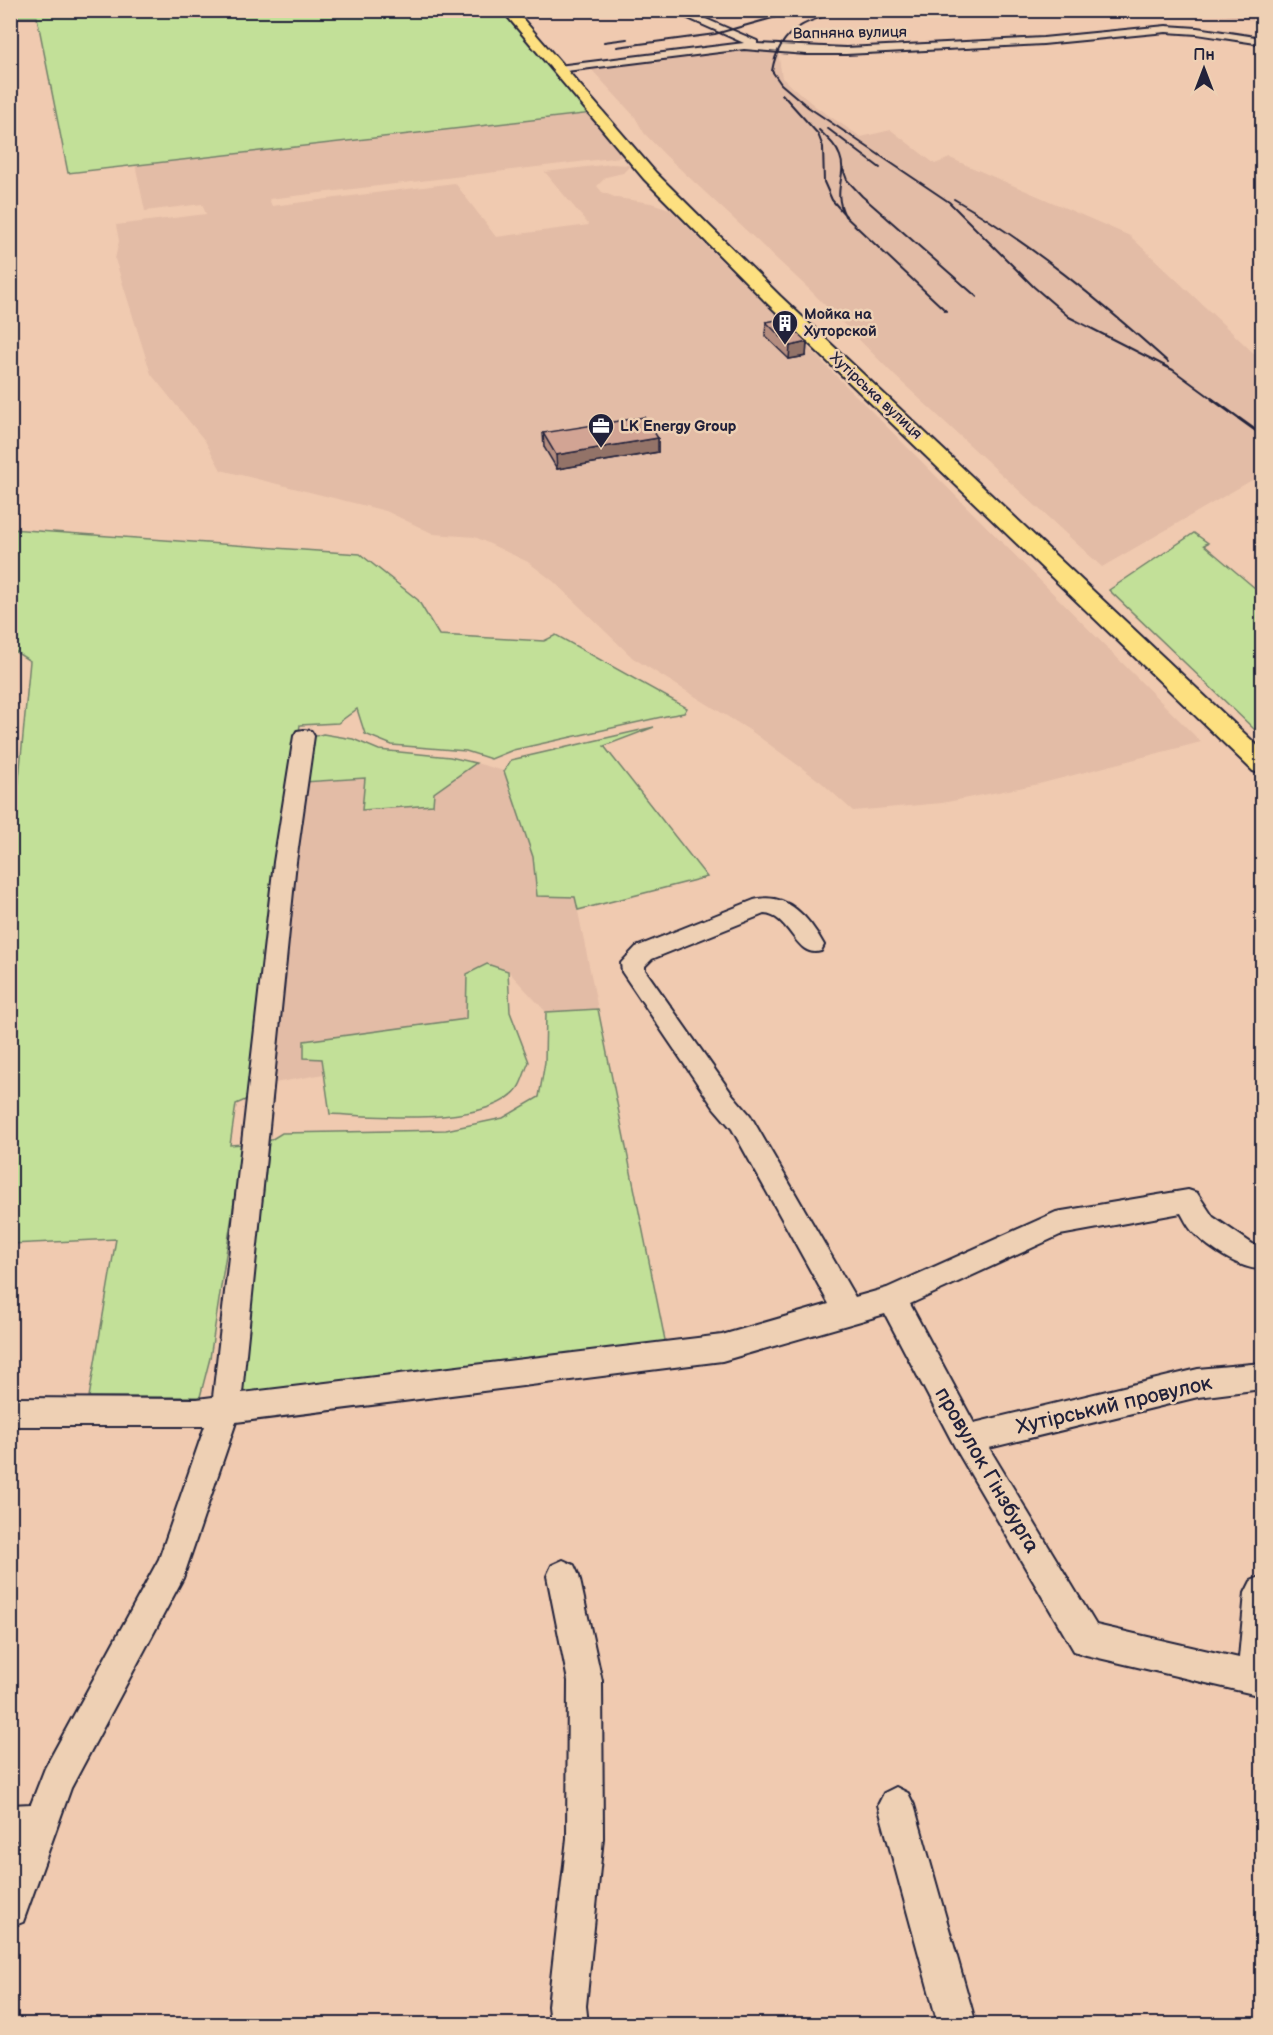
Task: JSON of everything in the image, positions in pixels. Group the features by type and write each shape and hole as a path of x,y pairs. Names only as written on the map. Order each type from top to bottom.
{"main road":[{"name":"Хутірська вулиця","path":"508,10 650,176 774,300 1263,765"}],"street":[{"path":"675,10 761,46"},
{"name":"Вапняна вулиця","path":"761,46 806,51 846,51 1043,41 1166,30 1197,31 1263,42"},
{"path":"558,69 727,48 761,46"},
{"path":"10,1909 26,1822 57,1780 172,1567 226,1409 285,862 304,736"},
{"path":"813,945 790,914 771,905 762,906 644,953 633,963 634,972 717,1092 741,1122 848,1311"},
{"path":"10,1412 197,1413 722,1348 892,1299 1056,1224 1188,1201 1203,1225 1250,1257 1263,1257"},
{"name":"провулок Гінзбурга","path":"892,1299 967,1439 1086,1639 1258,1679"},
{"name":"Хутірський провулок","path":"967,1439 1198,1383 1263,1376"},
{"path":"563,1576 585,1681 585,1838 567,2006 569,2025"},
{"path":"1258,1679 1261,1593 1263,1592"},
{"path":"896,1805 957,2025"}],"shaded area":[{"path":"1207,11 1262,11 1262,23"},
{"path":"740,49 778,51 782,78 816,107 861,137 891,130 935,164 950,158 1130,236 1262,361 1262,465 1259,476 1102,567 895,376 809,289 664,154 644,133 635,117 592,70"},
{"path":"593,113 629,156 269,199 272,206 455,183 496,237 589,225 545,172 611,164 631,165 623,173 606,177 597,186 602,192 617,198 651,203 670,209 1201,742 1039,784 942,803 853,811 821,782 751,731 633,658 553,581 528,562 475,537 434,534 386,511 221,470 205,441 151,374 115,259 119,241 116,225 206,214 202,204 145,211 135,164"},
{"path":"476,763 504,771 533,857 537,896 575,897 598,1009 546,1012 508,971 487,964 467,974 467,1019 304,1041 322,1059 324,1074 269,1084 304,782 365,778 362,810 434,793"}],"green space":[{"path":"10,11 506,11 593,113 68,173 37,17 11,17"},
{"path":"10,529 360,554 418,600 439,635 544,641 556,635 687,708 684,713 513,750 491,759 466,751 392,745 365,734 357,709 338,723 300,725 252,1097 236,1104 230,1145 243,1144 210,1358 200,1397 89,1397 116,1239 11,1244 10,790 18,789 30,661 11,649"},
{"path":"1194,533 1208,543 1204,545 1262,594 1262,728 1255,730 1109,590"},
{"path":"654,727 604,746 707,877 578,910 575,897 537,896 533,857 504,771 511,760"},
{"path":"323,734 353,739 379,750 450,757 476,763 434,793 433,805 362,810 365,778 304,782 312,737"},
{"path":"487,964 508,971 510,1012 529,1062 518,1088 503,1101 483,1109 457,1114 401,1117 330,1114 322,1059 304,1058 304,1041 466,1019 467,974"},
{"path":"598,1009 667,1350 241,1396 269,1141 282,1133 446,1130 503,1118 539,1097 545,1062 546,1012"}],"building":[{"path":"782,319 807,342 790,346 766,322"},
{"path":"644,417 658,438 556,455 543,433"}],"railway":[{"path":"617,47 715,34 801,10"},
{"path":"853,10 811,21 790,33 776,55 772,71 781,84 808,107 949,202 1034,287 1069,317 1173,370 1214,400"},
{"path":"604,42 627,39"},
{"path":"782,94 818,134 823,147 824,182 832,200 844,214"},
{"path":"827,128 880,168"},
{"path":"819,130 834,145 840,156 842,170 839,198 844,214"},
{"path":"843,169 847,180 862,196 977,297"},
{"path":"954,199 1011,235 1065,275 1168,362"},
{"path":"844,214 946,311"},
{"path":"1212,399 1262,435"}],"place":[{"name":"Мойка на Хуторской","path":"785,346"},
{"name":"LK Energy Group","path":"601,449"}]}
